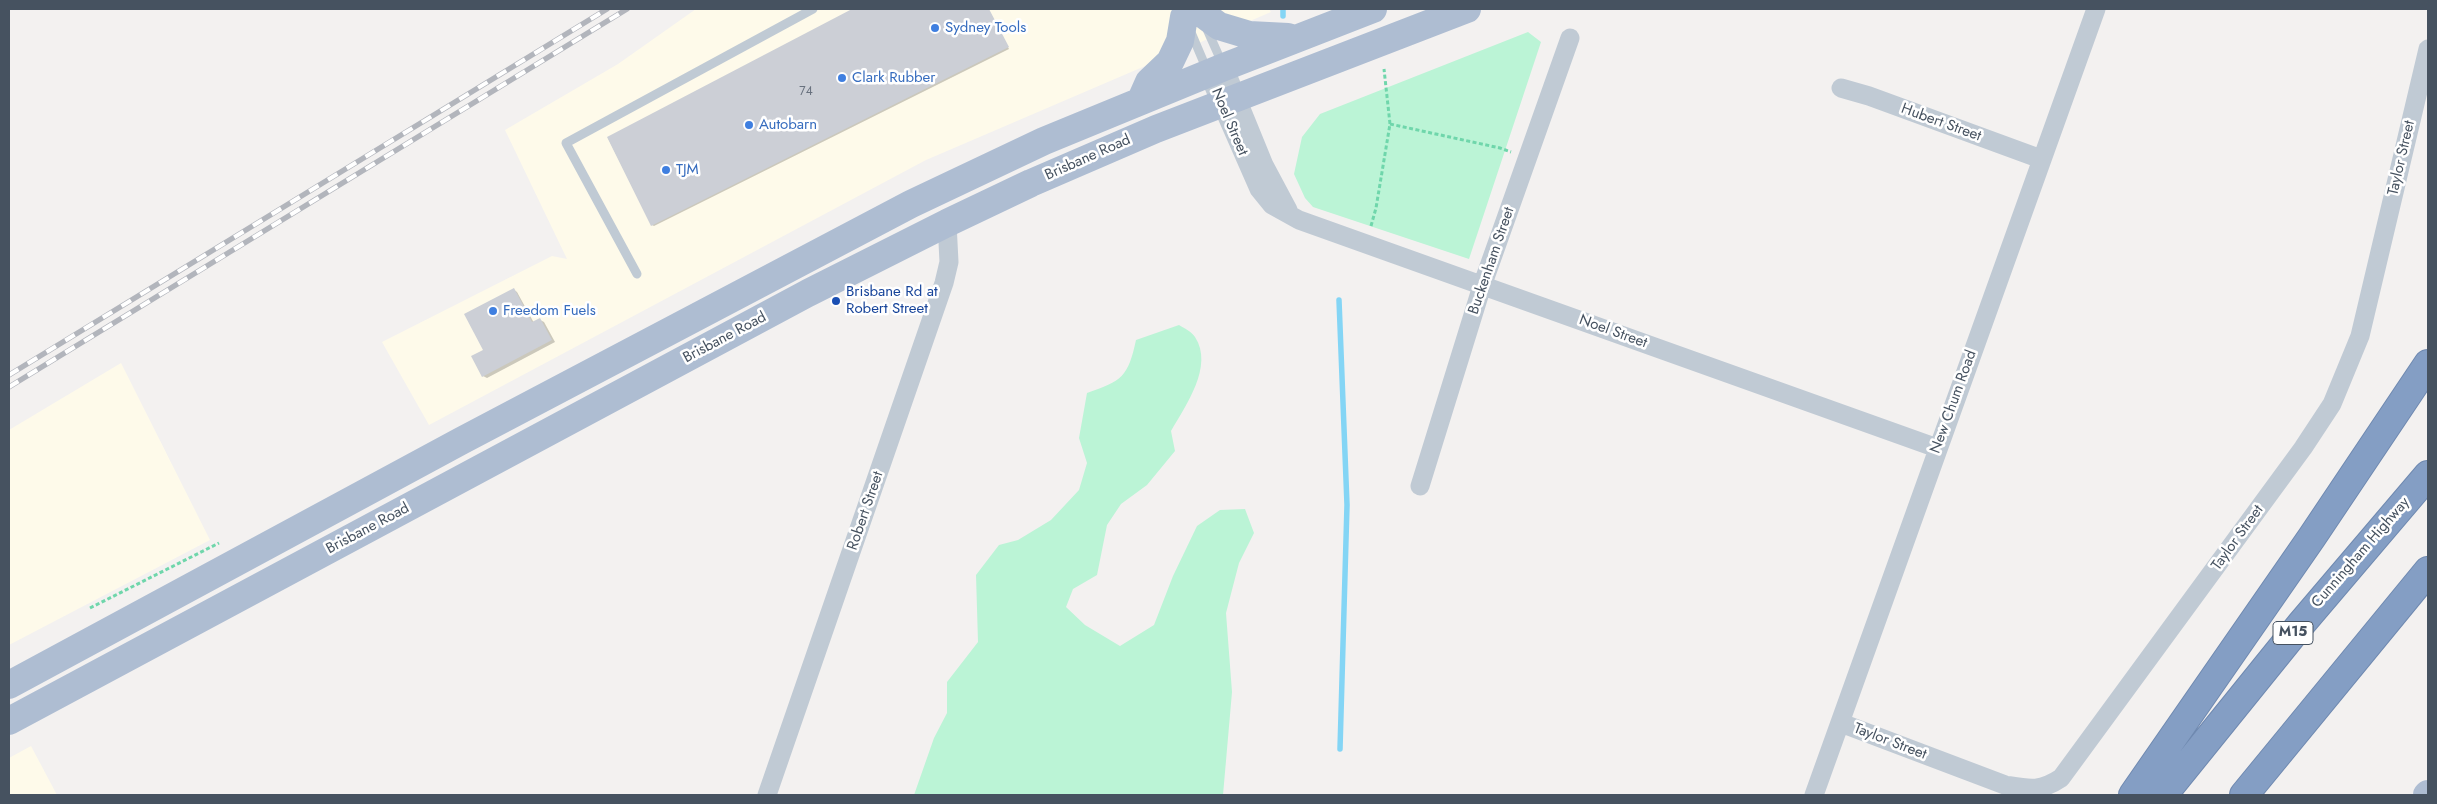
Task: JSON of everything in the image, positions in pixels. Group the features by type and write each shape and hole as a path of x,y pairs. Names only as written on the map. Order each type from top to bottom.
{"highway":[{"path":"2133,795 2312,537 2428,364"},
{"name":"Cunningham Highway","path":"2163,795 2302,623 2428,475"},
{"path":"2244,795 2428,571"}],"main road":[{"path":"9,685 453,446 911,204 1027,149 1142,100 1373,9"},
{"name":"Brisbane Road","path":"9,720 808,293 947,223 1116,146 1229,100 1467,9"},
{"path":"1142,100 1149,82 1170,62 1180,42 1190,11 1219,26 1249,36 1297,38"}],"street":[{"name":"New Chum Road","path":"1814,795 2040,160 2096,9"},
{"name":"Buckenham Street","path":"1420,486 1482,286 1570,38"},
{"name":"Taylor Street","path":"1841,723 2005,785 2026,788 2046,787 2061,778 2303,448 2332,404 2360,336 2428,49"},
{"name":"Noel Street","path":"1216,70 1229,100 1290,213 1311,226 1937,448"},
{"name":"Hubert Street","path":"1841,88 1869,96 2040,160"},
{"name":"Robert Street","path":"767,795 939,298 948,262 947,223"}],"lane":[{"path":"637,274 566,143 813,9"},
{"name":"Noel Street","path":"1190,11 1216,70"},
{"name":"Noel Street","path":"1190,11 1216,70"}],"path":[{"path":"1366,244 1376,208 1390,124 1384,69"},
{"path":"1390,124 1500,148 1517,155"}],"shaded area":[{"path":"696,9 1269,9 1271,12 926,160 429,425 382,342 552,256 567,259 505,130 618,64"},
{"path":"121,363 210,540 9,645 9,430"},
{"path":"31,746 57,795 9,795 9,758"}],"green space":[{"path":"1528,32 1541,42 1469,259 1313,207 1305,198 1294,174 1302,137 1320,114"},
{"path":"1179,325 1195,337 1200,348 1201,360 1200,373 1196,385 1171,431 1175,451 1147,485 1121,504 1107,525 1097,575 1073,589 1066,607 1085,625 1120,646 1154,625 1173,576 1197,526 1220,510 1245,509 1254,533 1239,563 1226,613 1232,692 1223,795 914,795 934,738 947,713 947,682 978,642 976,575 999,545 1018,540 1051,520 1079,490 1087,463 1079,438 1087,393 1108,385 1122,376 1130,362 1136,340"}],"building":[{"path":"852,9 989,9 1009,47 651,226 607,137"},
{"path":"514,288 532,322 540,318 552,340 482,377 471,356 483,350 464,314"}],"waterway":[{"path":"1283,9 1283,16"},
{"path":"1339,300 1347,505 1340,749"}],"railway":[{"path":"9,375 607,9"},
{"path":"9,387 627,9"}],"place":[{"name":"Sydney Tools","path":"935,28"},
{"name":"Clark Rubber","path":"842,78"},
{"name":"Autobarn","path":"749,125"},
{"name":"TJM","path":"666,170"},
{"name":"Brisbane Rd at Robert Street","path":"836,301"},
{"name":"Freedom Fuels","path":"493,311"}]}
